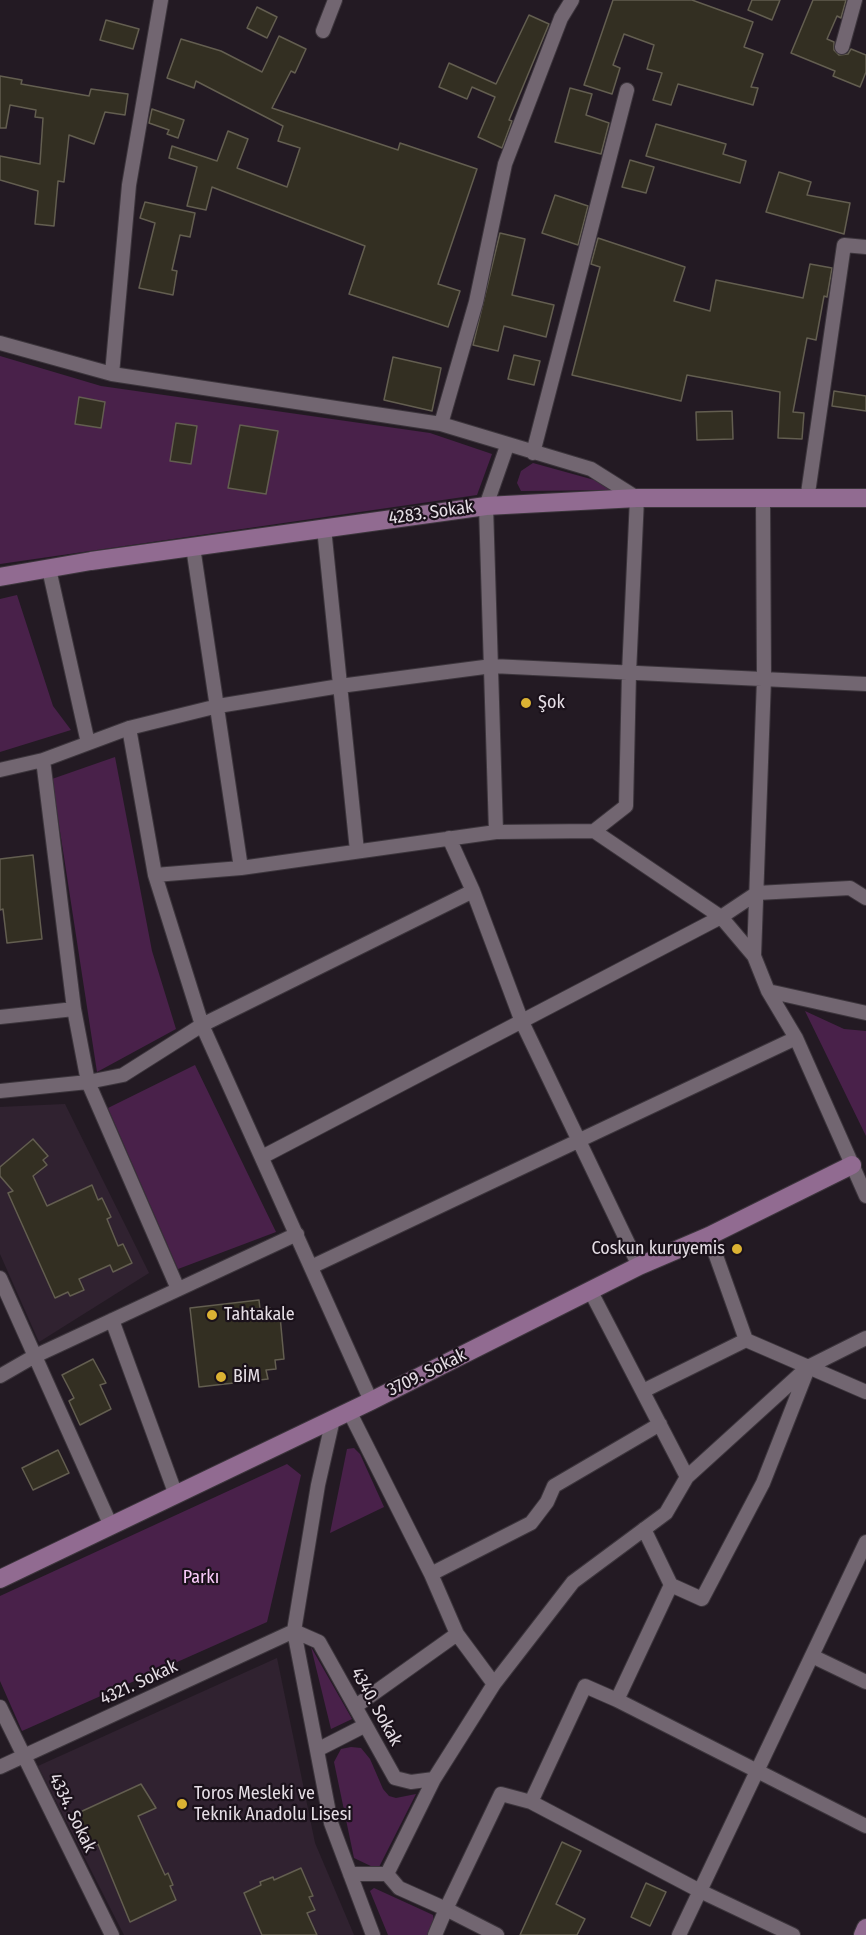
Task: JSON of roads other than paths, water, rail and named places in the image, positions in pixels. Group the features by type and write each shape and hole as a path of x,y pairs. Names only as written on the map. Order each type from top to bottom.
{"street":[{"path":"112,374 129,185 161,0"},
{"path":"322,31 335,0"},
{"path":"441,424 476,302 505,164 561,18 572,0"},
{"path":"842,47 855,0"},
{"path":"533,453 627,90"},
{"path":"807,500 844,245 866,247"},
{"path":"0,343 112,374 441,424 507,446 591,469 638,498 629,673 626,806 594,831"},
{"path":"496,832 486,506 507,446"},
{"name":"4283. Sokak","path":"0,577 486,506 638,498 807,500 866,498"},
{"path":"754,957 764,679 763,500"},
{"path":"324,528 357,851"},
{"path":"193,547 241,868"},
{"path":"49,569 88,743"},
{"path":"0,770 43,760 129,728 218,706 340,686 492,666 866,684"},
{"path":"129,728 155,875 202,1025 371,1401"},
{"path":"43,760 74,1009 88,1082 178,1289"},
{"path":"155,875 241,868 496,832 594,831 721,917 754,957 768,991 795,1038 864,1187"},
{"path":"449,838 473,891 522,1022 639,1266"},
{"path":"262,1157 721,917 757,893 850,888 866,898"},
{"path":"0,1091 88,1082 123,1075 202,1025 473,891"},
{"path":"768,991 866,1013"},
{"path":"0,1017 74,1009"},
{"path":"311,1267 795,1038"},
{"name":"3709. Sokak","path":"0,1579 371,1401 639,1266 710,1236 852,1165"},
{"path":"0,1376 33,1357 297,1234"},
{"path":"710,1236 746,1340 866,1392"},
{"path":"0,1278 33,1357 111,1526"},
{"path":"591,1292 687,1477"},
{"path":"112,1320 176,1495"},
{"path":"387,1874 434,1779 494,1683 573,1582 666,1512 687,1477 808,1367 866,1338"},
{"path":"643,1390 746,1340"},
{"path":"644,1528 671,1585 702,1599 763,1483 808,1367"},
{"path":"341,1415 431,1574 457,1634 494,1683"},
{"path":"341,1415 318,1485 294,1631 331,1823 373,1935"},
{"path":"431,1574 531,1523 547,1502 554,1486 660,1424"},
{"path":"679,1935 866,1542"},
{"path":"617,1700 671,1585"},
{"name":"4340. Sokak","path":"294,1631 319,1642 357,1706 364,1726 395,1778 411,1782 434,1779"},
{"name":"4321. Sokak","path":"0,1767 294,1631"},
{"path":"357,1706 457,1634"},
{"path":"812,1656 866,1682"},
{"path":"531,1802 585,1686 866,1826"},
{"name":"4334. Sokak","path":"0,1707 112,1935"},
{"path":"317,1750 364,1726"},
{"path":"435,1935 501,1794 531,1802 700,1891 793,1935"},
{"path":"350,1874 387,1874 399,1888 498,1935"},
{"path":"863,1935 866,1928"}],"place":[{"name":"Şok","path":"526,703"},
{"name":"Coskun kuruyemis","path":"737,1249"},
{"name":"Tahtakale","path":"212,1315"},
{"name":"BİM","path":"221,1377"},
{"name":"Toros Mesleki ve Teknik Anadolu Lisesi","path":"182,1804"}],"park label":[{"name":"Parkı","path":"201,1578"}]}
